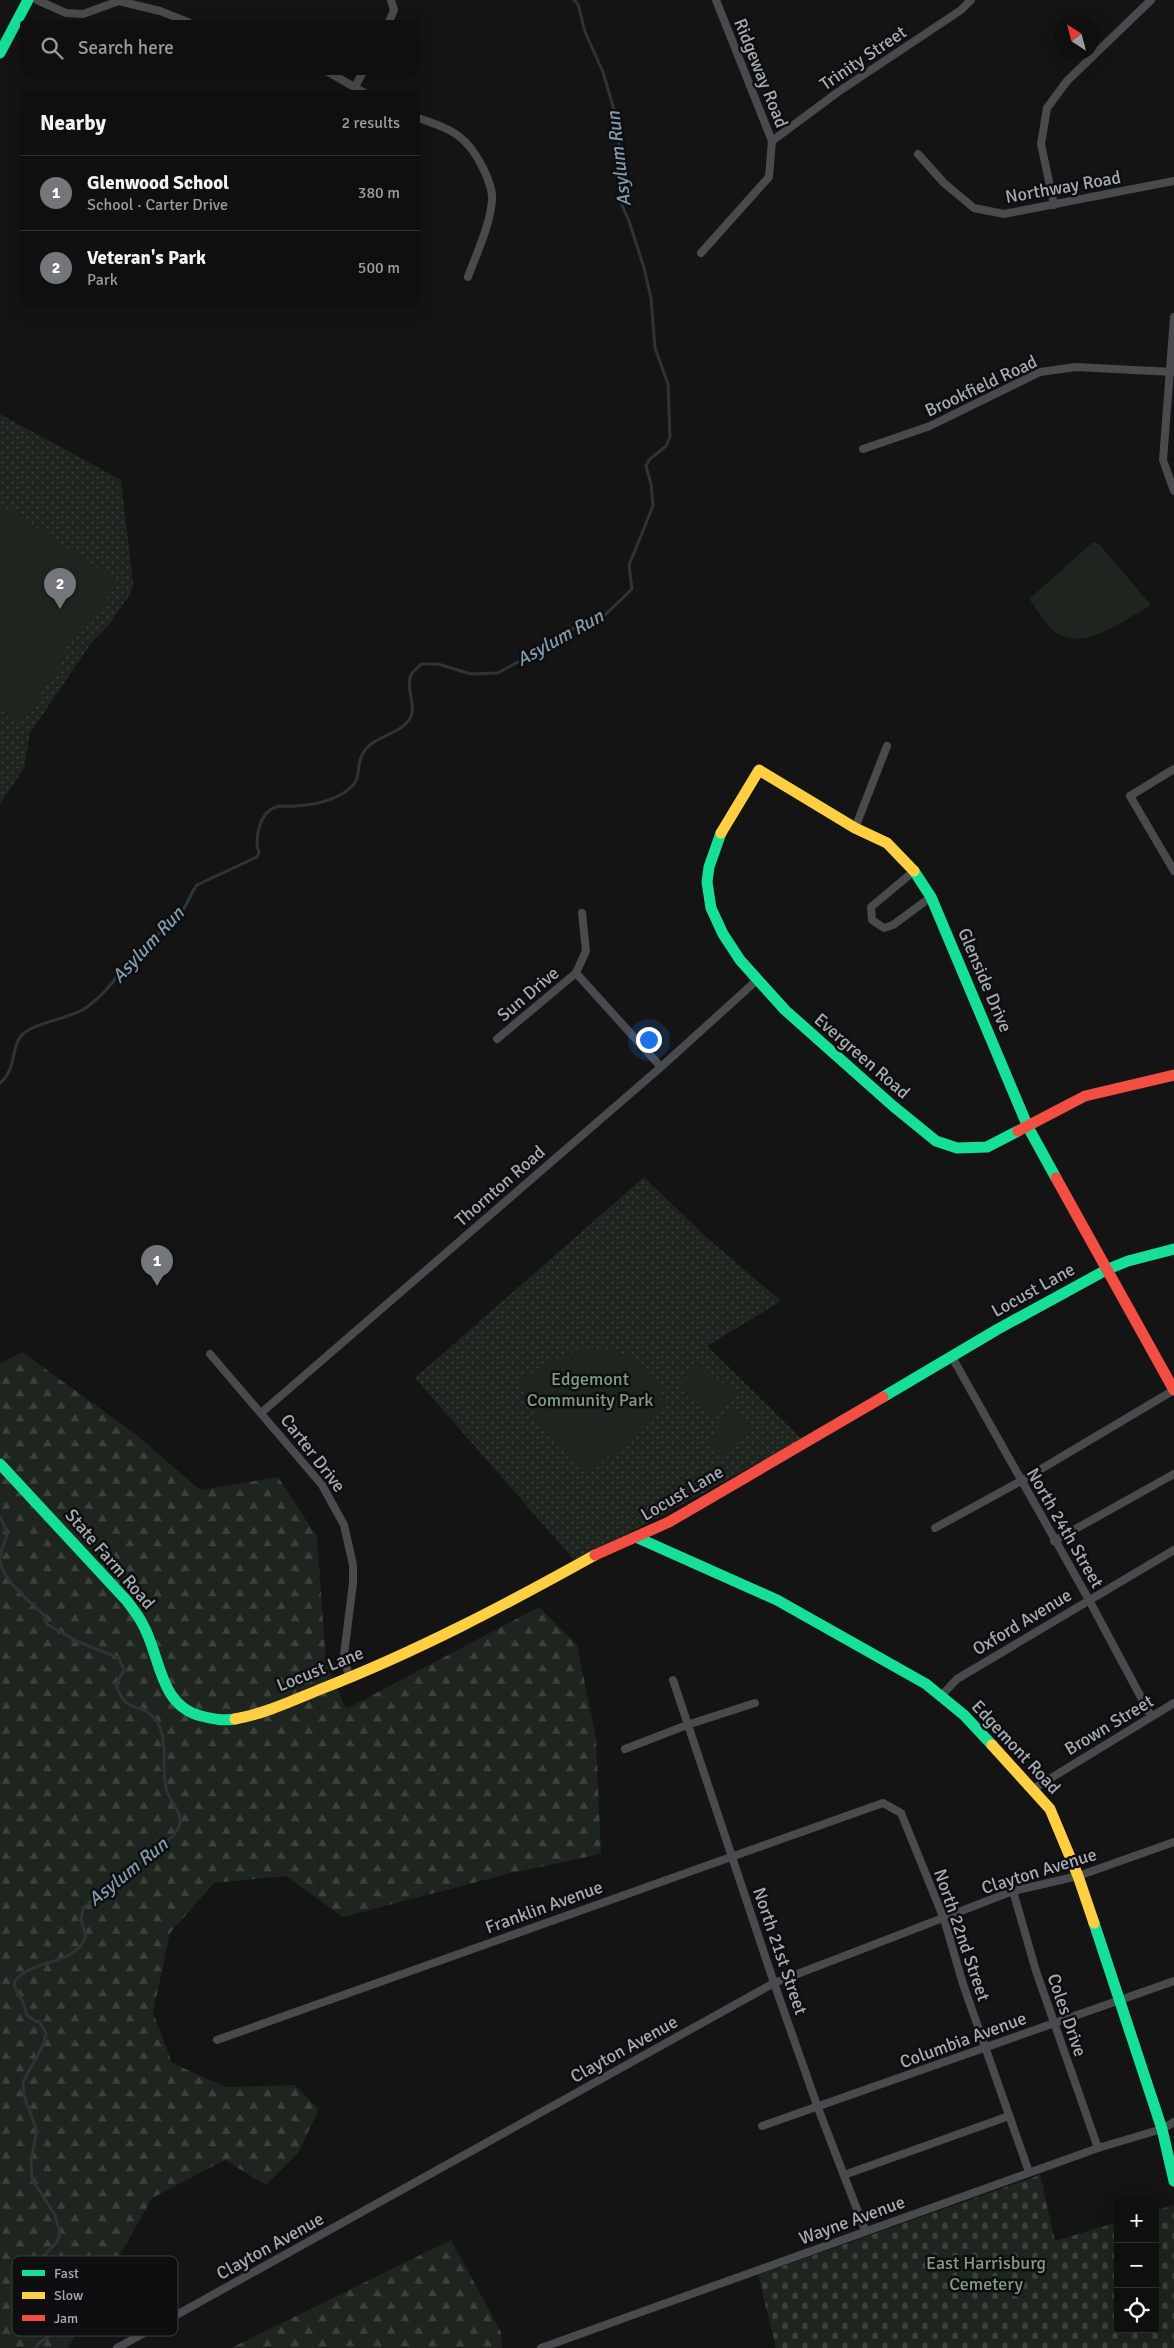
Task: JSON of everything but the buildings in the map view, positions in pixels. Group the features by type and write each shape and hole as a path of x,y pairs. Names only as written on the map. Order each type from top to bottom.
{"street":[{"path":"0,53 28,0"},
{"path":"37,0 66,13 83,14 120,0 160,11 183,20"},
{"path":"390,20 394,10 392,0"},
{"name":"Ridgeway Road","path":"701,253 768,177 772,142 716,0"},
{"name":"Trinity Street","path":"772,142 838,92 961,10 971,0"},
{"path":"1054,205 1041,144 1047,108 1067,81 1151,0"},
{"path":"333,75 359,90"},
{"path":"354,87 361,75"},
{"path":"420,119 452,131 469,144 489,180 492,198 489,215 468,277"},
{"name":"Northway Road","path":"918,154 944,183 974,208 1004,214 1174,181"},
{"path":"1174,317 1163,460 1174,491"},
{"name":"Brookfield Road","path":"863,449 930,426 1040,372 1076,367 1171,372"},
{"path":"855,828 887,746"},
{"path":"1174,769 1130,796 1174,871"},
{"name":"Glenside Drive","path":"759,770 855,828 887,843 914,871 931,897 1028,1126 1174,1390"},
{"name":"Evergreen Road","path":"759,770 710,855 707,882 710,907 721,931 757,980 792,1018 936,1141 957,1148 987,1147 1084,1096 1174,1075"},
{"path":"914,871 871,907 872,920 884,928 893,925 931,897"},
{"name":"Sun Drive","path":"497,1039 576,973 586,951 582,913"},
{"path":"576,973 661,1067"},
{"name":"Thornton Road","path":"261,1413 661,1067 757,980"},
{"name":"Locust Lane","path":"189,1713 204,1719 220,1721 240,1718 290,1701 349,1678 507,1604 598,1554 638,1538 669,1522 952,1357 1108,1269 1128,1261 1174,1249"},
{"name":"Carter Drive","path":"210,1354 322,1485 344,1525 353,1565 353,1583 344,1655 349,1678"},
{"name":"North 24th Street","path":"952,1357 1054,1541 1089,1600 1151,1716"},
{"path":"935,1528 1021,1481 1174,1390"},
{"name":"State Farm Road","path":"0,1464 127,1601 143,1624 166,1687 176,1702 189,1713"},
{"path":"1054,1541 1174,1474"},
{"name":"Edgemont Road","path":"638,1538 670,1554 778,1600 942,1695 964,1715 1034,1788 1050,1809 1078,1876 1121,1999 1162,2129 1174,2181"},
{"name":"Oxford Avenue","path":"942,1695 957,1679 1174,1550"},
{"name":"North 21st Street","path":"673,1680 774,1983 818,2108 865,2230"},
{"name":"Brown Street","path":"1034,1788 1174,1703"},
{"path":"625,1749 687,1725 755,1704"},
{"name":"Franklin Avenue","path":"216,2040 883,1802"},
{"name":"North 22nd Street","path":"883,1802 902,1813 944,1919 985,2050 1029,2172"},
{"name":"Clayton Avenue","path":"178,2314 774,1983 1013,1891 1078,1876 1174,1842"},
{"name":"Coles Drive","path":"1013,1891 1053,2023 1098,2148"},
{"name":"Columbia Avenue","path":"762,2126 985,2050 1053,2023 1174,1981"},
{"path":"844,2175 1009,2116"},
{"name":"Wayne Avenue","path":"541,2348 1029,2172 1098,2148 1162,2129 1174,2122"},
{"name":"Clayton Avenue","path":"117,2348 139,2336"}],"green space":[{"path":"0,414 121,480 133,584 131,593 108,626 92,642 30,733 24,768 0,804"},
{"path":"0,504 120,582 73,640 63,647 69,651 21,723 0,709"},
{"path":"1093,542 1100,545 1151,605 1104,632 1079,639 1066,637 1051,629 1029,599"},
{"name":"Edgemont Community Park","path":"644,1177 706,1237 781,1301 707,1346 802,1439 650,1522 574,1560 415,1378"},
{"path":"590,1349 611,1350 632,1360 657,1385 666,1398 662,1408 595,1469 577,1467 541,1426 519,1383 561,1357"},
{"path":"22,1352 138,1436 200,1490 278,1477 317,1537 326,1663 346,1709 539,1607 577,1645 596,1738 601,1854 507,1874 343,1917 286,1876 214,1883 170,1933 153,2012 172,2063 226,2087 295,2085 319,2109 298,2153 266,2185 225,2160 152,2198 120,2256 12,2256 12,2336 75,2336 68,2348 0,2348 0,1364"},
{"path":"700,1363 734,1393 713,1415 679,1386"},
{"path":"733,1409 753,1425 725,1459 705,1443"},
{"name":"East Harrisburg Cemetery","path":"1040,2175 1055,2241 1114,2223 1114,2333 1159,2333 1159,2210 1174,2205 1174,2348 776,2348 758,2275"},
{"path":"451,2240 501,2332 502,2348 231,2348"}],"waterway":[{"name":"Asylum Run","path":"0,1083 6,1077 17,1043 24,1033 38,1025 72,1015 87,1007 108,988 141,948 177,918 197,885 257,857 259,853 257,841 259,827 265,814 278,806 301,806 321,802 333,798 351,787 357,778 360,758 367,747 398,730 409,720 412,710 410,680 412,674 421,664 438,664 471,674 498,673 539,650 560,634 604,616 632,589 629,565 653,506 651,484 646,466 649,460 666,446 670,437 668,384 655,348 651,298 644,268 629,221 620,201 620,152 614,110 603,72 585,32 578,4 574,0"},
{"name":"Asylum Run","path":"0,1516 7,1533 1,1552 1,1567 11,1583 46,1617 47,1624 76,1641 119,1658 124,1670 116,1684 120,1694 129,1704 145,1710 156,1720 163,1737 165,1783 180,1821 173,1836 83,1908 81,1919 86,1937 80,1947 62,1958 31,1969 15,1981 14,1986 23,2002 27,2015 36,2022 39,2021 46,2033 43,2045 23,2082 24,2096 37,2131 31,2159 32,2179 55,2215 60,2233 57,2242 44,2256"},
{"name":"Asylum Run","path":"35,2348 50,2336"}],"traffic: fast":[{"path":"0,53 28,0"},
{"path":"721,833 709,867 707,882 711,908 723,934 740,960 785,1010 893,1106 936,1141 957,1148 987,1147 1018,1131"},
{"path":"914,871 931,897 1028,1127 1056,1178"},
{"path":"883,1397 998,1329 1108,1269 1128,1261 1174,1249"},
{"path":"0,1464 137,1614 148,1636 162,1677 176,1701 187,1710 201,1716 226,1720 235,1719"},
{"path":"638,1538 777,1600 926,1684 964,1715 992,1745"},
{"path":"1094,1923 1162,2129 1174,2181"}],"traffic: slow":[{"path":"721,833 759,770 855,828 887,843 914,871"},
{"path":"235,1719 279,1706 392,1659 495,1609 595,1555"},
{"path":"992,1745 1050,1809 1078,1876 1094,1923"}],"traffic: jam":[{"path":"1018,1131 1085,1096 1174,1075"},
{"path":"1056,1178 1174,1390"},
{"path":"595,1555 669,1522 883,1397"}],"place":[{"name":"Veteran's Park","path":"60,609"},
{"name":"Glenwood School","path":"157,1286"}]}
